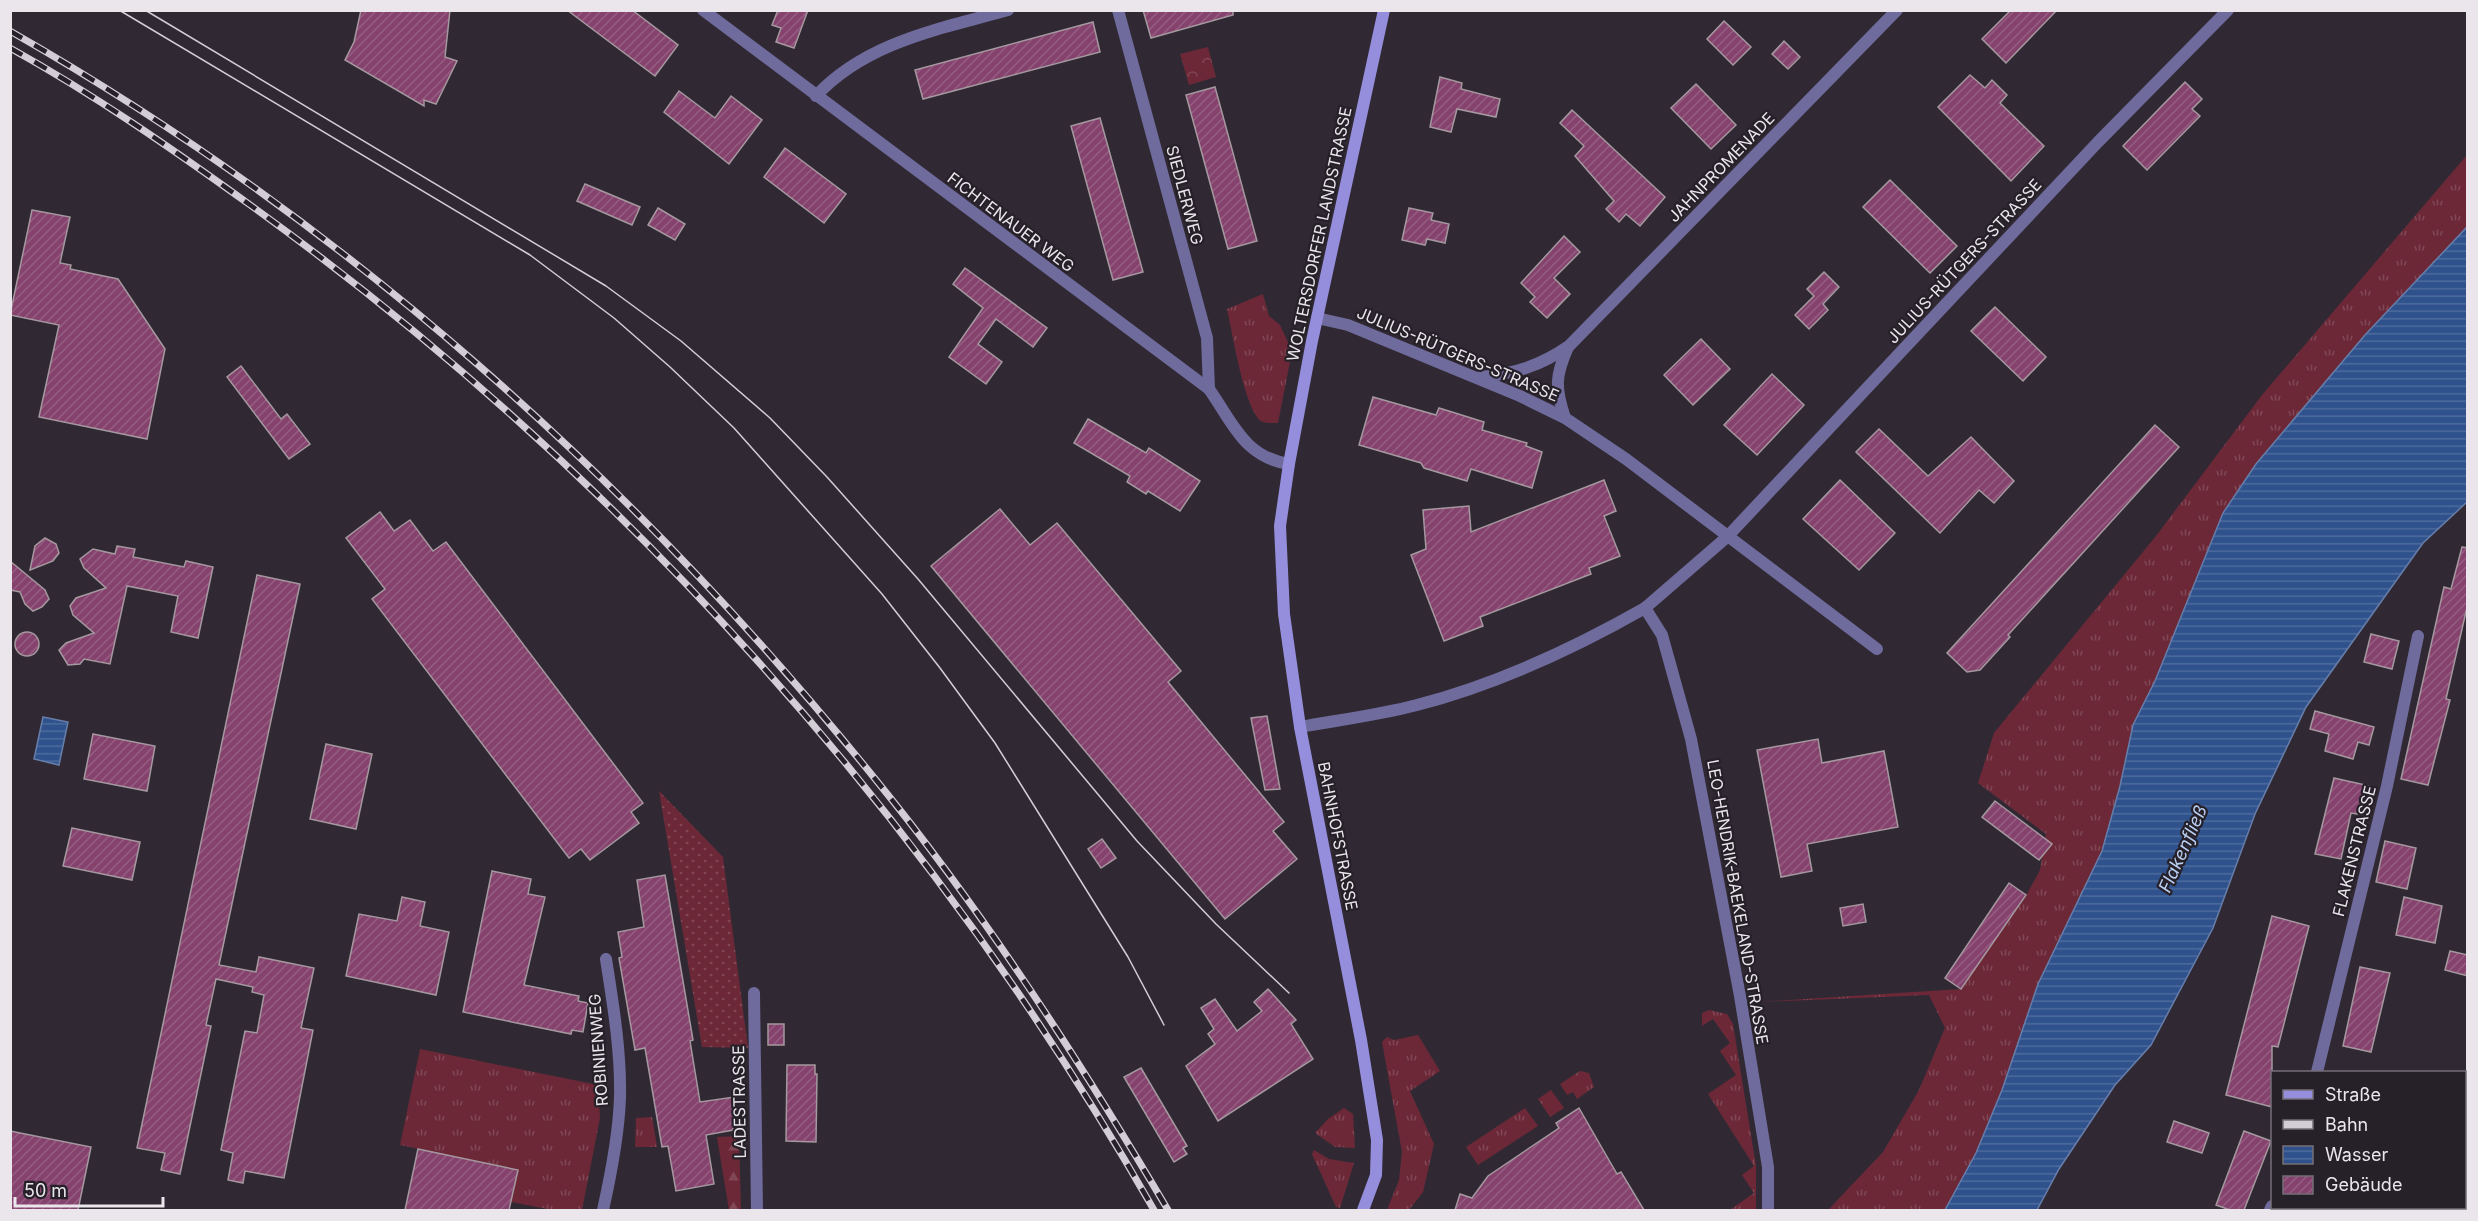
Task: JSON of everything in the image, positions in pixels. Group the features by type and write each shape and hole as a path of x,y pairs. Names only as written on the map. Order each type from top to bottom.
{"main road":[{"name":"WOLTERSDORFER LANDSTRASSE","path":"1289,464 1317,318 1384,10"},
{"name":"BAHNHOFSTRASSE","path":"1289,464 1280,526 1280,571 1300,727 1361,1040 1377,1140 1376,1175 1363,1210"}],"street":[{"name":"FICHTENAUER WEG","path":"703,10 1209,389 1252,451 1271,461 1289,464"},
{"path":"816,96 826,86 884,47 908,37 1008,10"},
{"name":"SIEDLERWEG","path":"1118,10 1207,338 1209,389"},
{"name":"JAHNPROMENADE","path":"1476,377 1513,374 1546,362 1569,346 1897,10"},
{"name":"JULIUS-RÜTGERS-STRASSE","path":"1300,727 1416,705 1451,695 1565,652 1645,608 1727,537 2098,142 2228,10"},
{"name":"JULIUS-RÜTGERS-STRASSE","path":"1317,318 1348,325 1476,377 1565,418 1626,459 1876,649"},
{"name":"JAHNPROMENADE","path":"1565,418 1557,395 1557,371 1569,346"},
{"name":"LEO-HENDRIK-BAEKELAND-STRASSE","path":"1645,608 1662,635 1702,789 1768,1167 1768,1210"},
{"name":"FLAKENSTRASSE","path":"2317,1071 2387,786 2418,636"},
{"name":"ROBINIENWEG","path":"603,1210 610,1176 620,1097 615,1019 606,959"},
{"name":"LADESTRASSE","path":"754,993 757,1210"}],"green space":[{"path":"1208,47 1216,77 1189,85 1180,54"},
{"path":"2467,155 2467,227 2365,335 2256,464 2223,513 2155,681 2133,725 2120,786 2102,851 2038,984 2002,1090 1976,1153 1945,1210 1828,1210 1883,1152 1919,1090 1945,1028 1929,995 1757,1002 1961,989 2027,894 2040,870 2046,834 1978,783 1994,733 2156,536 2262,395"},
{"path":"1263,294 1269,316 1280,325 1292,351 1278,423 1261,421 1252,407 1239,365 1227,309"},
{"path":"659,791 723,857 748,1048 702,1047"},
{"path":"1709,1010 1727,1014 1733,1024 1756,1166 1756,1210 1730,1210 1754,1193 1742,1175 1754,1166 1708,1094 1736,1075 1720,1051 1730,1043 1713,1019 1702,1026 1702,1013"},
{"path":"1418,1035 1440,1071 1410,1091 1434,1144 1423,1192 1409,1210 1387,1210 1399,1180 1402,1152 1382,1042 1387,1037 1394,1040"},
{"path":"420,1049 598,1085 600,1118 582,1210 553,1210 511,1202 518,1170 400,1145"},
{"path":"1580,1071 1589,1073 1594,1087 1577,1099 1573,1092 1567,1095 1560,1084"},
{"path":"1551,1090 1564,1108 1550,1117 1538,1099"},
{"path":"1344,1108 1353,1114 1355,1148 1335,1147 1315,1133 1328,1119"},
{"path":"1525,1108 1538,1126 1478,1165 1466,1147"},
{"path":"652,1117 657,1147 635,1147 636,1118"},
{"path":"739,1136 741,1210 729,1210 717,1137"},
{"path":"1314,1150 1329,1159 1354,1163 1340,1208 1336,1207 1312,1154"}],"water":[{"name":"Flakenfließ","path":"2467,227 2467,502 2423,543 2306,707 2255,814 2213,928 2151,1045 2115,1085 2059,1169 2037,1210 1945,1210 1976,1153 2002,1090 2038,984 2102,851 2120,786 2133,725 2155,681 2223,513 2256,464 2365,335"},
{"path":"43,717 68,722 59,765 34,759"}],"building":[{"path":"361,10 450,10 445,57 457,61 436,104 424,100 424,106 345,60 354,42"},
{"path":"567,10 632,10 678,45 655,76"},
{"path":"778,10 808,10 794,48 776,42 781,28 772,25"},
{"path":"1143,10 1233,10 1233,15 1151,38"},
{"path":"2011,10 2057,10 2006,63 1982,39"},
{"path":"1724,21 1751,47 1733,65 1707,39"},
{"path":"1093,22 1100,52 923,99 915,70"},
{"path":"1784,41 1800,57 1788,69 1772,54"},
{"path":"1970,75 1985,88 1992,80 2007,95 2000,103 2044,146 2011,181 1938,107"},
{"path":"1440,77 1462,83 1461,89 1500,99 1496,117 1457,109 1451,132 1430,127"},
{"path":"2185,82 2202,99 2192,109 2200,116 2147,170 2123,146"},
{"path":"1696,84 1736,125 1711,149 1671,108"},
{"path":"1215,87 1257,241 1228,249 1186,95"},
{"path":"679,91 715,118 731,96 762,120 729,164 664,112"},
{"path":"1572,110 1665,197 1640,226 1626,214 1619,222 1606,209 1614,201 1575,156 1584,146 1560,123"},
{"path":"1100,118 1143,272 1113,280 1071,126"},
{"path":"785,148 846,194 824,223 764,177"},
{"path":"1890,180 1957,246 1930,273 1863,207"},
{"path":"585,184 640,207 632,225 577,201"},
{"path":"658,208 685,224 675,240 648,225"},
{"path":"1409,208 1433,213 1431,220 1449,224 1445,243 1427,239 1425,245 1402,240"},
{"path":"32,210 70,217 60,263 71,265 70,269 118,279 165,349 147,439 39,417 59,325 10,315"},
{"path":"1564,236 1580,252 1554,278 1570,294 1547,318 1530,302 1535,297 1521,283"},
{"path":"965,268 1047,328 1033,347 996,319 978,344 1002,362 986,384 949,357 983,308 953,284"},
{"path":"1824,272 1839,287 1823,304 1828,310 1809,329 1795,315 1814,296 1807,289"},
{"path":"1995,307 2046,357 2023,381 1971,331"},
{"path":"1701,339 1730,369 1693,405 1664,375"},
{"path":"241,366 281,419 287,414 310,444 289,459 227,377"},
{"path":"1772,374 1804,405 1757,455 1724,425"},
{"path":"1373,397 1436,415 1439,408 1484,422 1482,430 1527,443 1526,446 1542,452 1532,488 1471,469 1467,481 1424,468 1421,463 1359,445"},
{"path":"1088,419 1146,453 1149,448 1200,481 1180,511 1148,491 1146,494 1127,482 1130,476 1074,443"},
{"path":"2155,425 2179,447 2008,635 2010,637 1980,670 1967,672 1947,653"},
{"path":"1879,429 1928,476 1971,437 2014,481 1994,503 1979,490 1940,533 1856,452"},
{"path":"1604,480 1616,511 1604,516 1620,556 1589,568 1591,574 1480,617 1483,626 1444,641 1411,555 1426,549 1423,510 1469,506 1471,532"},
{"path":"1840,480 1895,533 1859,570 1803,519"},
{"path":"1000,509 1030,545 1057,523 1181,671 1168,682 1284,822 1273,831 1297,859 1225,919 931,566"},
{"path":"380,512 394,531 410,520 433,551 446,542 643,803 631,812 639,823 590,860 581,849 569,858 372,599 385,589 346,538"},
{"path":"45,538 56,544 59,553 53,561 30,570 35,546"},
{"path":"117,546 135,549 133,557 184,567 186,561 213,567 198,638 171,632 178,596 127,586 110,664 84,659 80,664 68,665 59,650 66,643 94,633 73,615 70,606 76,598 106,588 84,568 80,559 93,549 115,554"},
{"path":"2462,547 2468,548 2468,603 2446,699 2450,700 2428,785 2401,779 2444,587 2451,589"},
{"path":"10,561 45,590 49,599 42,607 33,611 25,604 20,592 10,590"},
{"path":"257,575 300,584 219,965 256,972 259,957 314,968 301,1028 313,1030 284,1178 245,1171 243,1183 228,1180 233,1153 221,1150 245,1031 257,1033 264,995 252,992 253,987 216,979 206,1025 211,1026 180,1174 161,1170 165,1153 137,1148"},
{"path":"27,632 36,635 39,644 36,653 27,656 18,653 15,644 18,635"},
{"path":"2371,634 2399,641 2392,669 2364,662"},
{"path":"2315,711 2374,727 2369,745 2358,742 2353,759 2325,751 2329,734 2310,729"},
{"path":"1267,716 1280,789 1265,790 1251,718"},
{"path":"93,734 155,746 147,791 84,779"},
{"path":"1818,739 1822,763 1884,751 1898,827 1807,844 1812,871 1781,877 1757,750"},
{"path":"326,744 372,754 356,829 310,819"},
{"path":"2334,778 2370,786 2363,815 2351,813 2341,859 2315,854"},
{"path":"1995,801 2052,844 2039,860 1982,817"},
{"path":"72,828 140,842 132,880 63,866"},
{"path":"1102,839 1116,858 1101,868 1088,849"},
{"path":"2385,841 2416,848 2407,889 2376,882"},
{"path":"492,871 531,879 528,894 545,897 524,985 579,996 578,1001 588,1003 583,1032 572,1030 571,1034 463,1012"},
{"path":"665,875 693,1040 690,1041 700,1102 734,1097 733,1130 706,1135 714,1184 676,1191 668,1146 662,1147 645,1048 635,1050 619,958 622,957 618,932 644,927 637,880"},
{"path":"2009,883 2026,895 1961,989 1945,978"},
{"path":"402,897 425,902 420,926 449,932 436,995 346,976 359,914 397,921"},
{"path":"2404,897 2442,906 2435,943 2396,935"},
{"path":"1863,904 1866,922 1843,926 1840,908"},
{"path":"2272,916 2309,926 2278,1047 2272,1046 2271,1107 2226,1095"},
{"path":"2450,951 2468,955 2468,976 2445,970"},
{"path":"2360,967 2390,973 2371,1052 2343,1046"},
{"path":"1268,989 1296,1020 1291,1024 1313,1059 1218,1121 1186,1066 1215,1044 1208,1034 1214,1029 1201,1008 1215,999 1237,1031 1262,1011 1254,1002"},
{"path":"768,1024 784,1024 784,1045 768,1045"},
{"path":"787,1065 815,1065 815,1074 817,1074 816,1142 786,1141"},
{"path":"1141,1068 1187,1146 1183,1148 1187,1154 1174,1162 1124,1077"},
{"path":"1579,1108 1617,1174 1621,1172 1644,1210 1455,1210 1460,1194 1472,1198 1488,1176 1559,1128 1556,1123"},
{"path":"2174,1121 2209,1133 2202,1153 2167,1142"},
{"path":"10,1131 91,1147 78,1210 10,1210"},
{"path":"2244,1131 2271,1141 2244,1210 2230,1210 2216,1205"},
{"path":"418,1149 518,1170 509,1210 405,1210"}],"tram line":[{"path":"119,10 530,255 614,318 734,428 882,594 995,743 1128,957 1164,1025"},
{"path":"145,10 606,286 681,341 770,418 827,477 918,579 1137,841 1216,924 1289,993"}],"railway":[{"path":"10,31 133,106 252,186 368,273 478,365 585,462 686,564 784,670 876,780 955,883 1066,1044 1168,1210"},
{"path":"10,48 103,104 194,165 388,310 517,420 640,537 757,660 867,789 970,924 1066,1065 1154,1210"}]}
